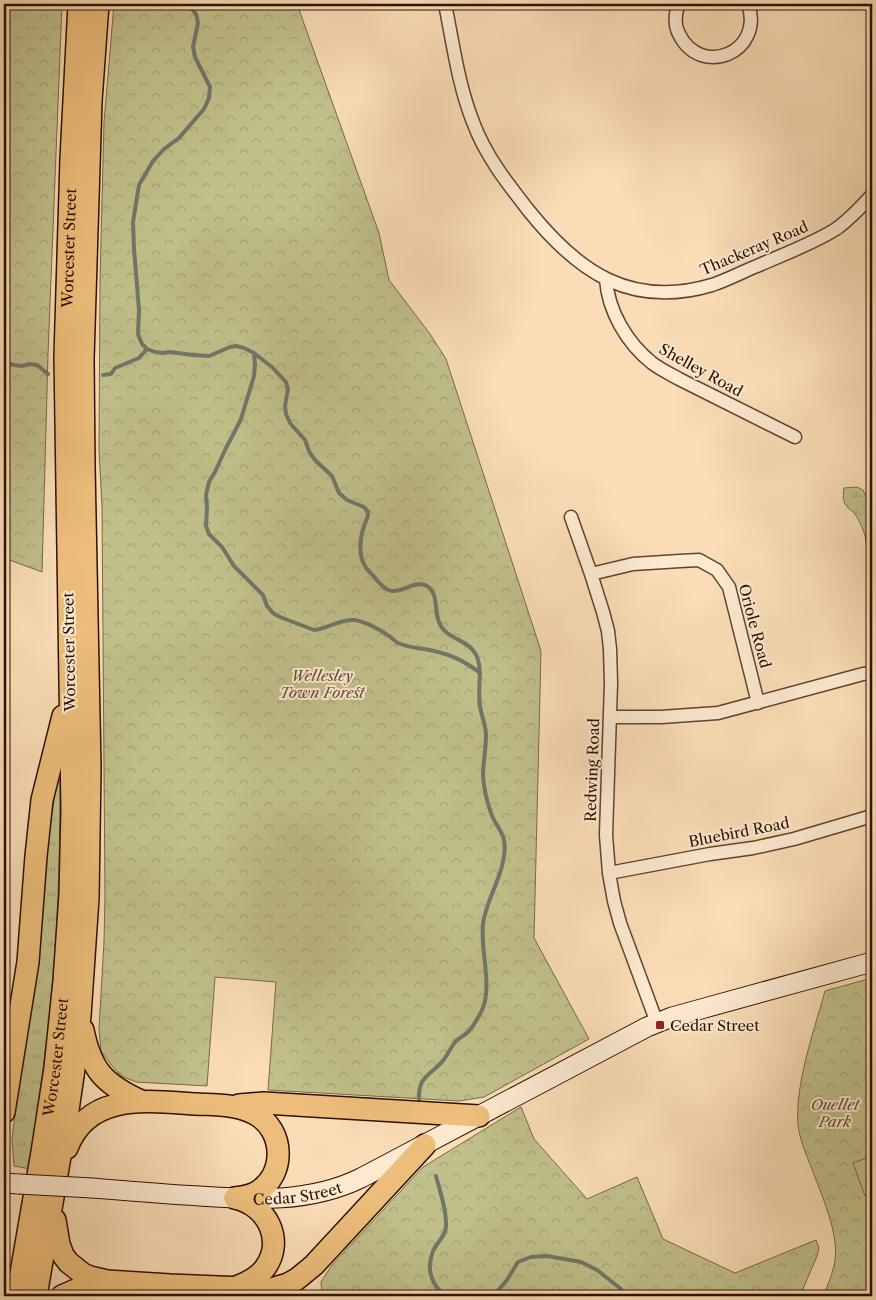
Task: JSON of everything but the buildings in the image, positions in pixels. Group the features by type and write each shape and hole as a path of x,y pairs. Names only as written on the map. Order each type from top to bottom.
{"highway":[{"name":"Worcester Street","path":"17,1296 50,1101 60,1024 70,895 72,819 65,356 71,158 79,4"},
{"name":"Worcester Street","path":"36,1296 72,1085 80,1016 88,898 90,812 83,359 91,101 98,4"},
{"path":"4,1112 28,962 42,800 70,679"},
{"path":"80,1016 88,1050 95,1068 113,1086 141,1101"},
{"path":"57,1174 71,1140 85,1120 94,1113 104,1109 141,1101 230,1106 258,1103 478,1116"},
{"path":"230,1106 249,1111 261,1117 272,1129 277,1141 279,1157 274,1174 265,1186 250,1195 235,1198"},
{"path":"52,1203 57,1238 65,1258 72,1266 90,1277 107,1281 235,1288 262,1289 280,1287 305,1273 324,1256 424,1145"},
{"path":"235,1198 250,1203 264,1214 272,1230 273,1246 272,1255 256,1278 235,1288"},
{"path":"62,1296 85,1286 107,1281"}],"main road":[{"name":"Cedar Street","path":"12,1183 253,1199 291,1198 332,1189 361,1178 626,1037 657,1023 872,962"}],"street":[{"name":"Thackeray Road","path":"445,4 469,112 491,160 509,186 548,233 576,260 606,279 636,290 657,292 685,291 714,284 830,232 850,217 872,195"},
{"path":"679,4 675,18 677,30 683,42 690,50 700,55 712,57 734,52 742,44 748,34 751,23 751,12 748,4"},
{"name":"Shelley Road","path":"606,279 610,301 619,322 632,342 647,359 679,379 795,437"},
{"name":"Redwing Road","path":"571,517 608,631 610,649 606,835 609,873 620,923 657,1023"},
{"name":"Oriole Road","path":"591,574 633,564 699,560 717,570 729,587 758,703"},
{"path":"610,717 661,717 718,713 863,674 872,674"},
{"name":"Bluebird Road","path":"609,873 770,844 872,816"}],"green space":[{"path":"4,4 62,4 48,354 42,572 4,558"},
{"name":"Wellesley Town Forest","path":"114,4 297,4 379,233 389,280 430,334 446,359 541,651 534,938 589,1039 484,1097 459,1101 268,1090 276,982 215,977 207,1086 136,1082 121,1076 101,1051 99,1029 105,897 102,506 99,450 100,280 104,122"},
{"path":"857,487 863,490 872,509 872,556 867,550 860,523 844,500 844,488"},
{"path":"60,769 59,872 55,949 48,1024 30,1169 14,1166 12,1139 37,967 46,854 54,800 51,794"},
{"name":"Ouellet Park","path":"872,978 872,1296 823,1296 834,1265 836,1249 832,1226 800,1135 798,1125 799,1092 806,1057 825,991"},
{"path":"521,1107 534,1139 587,1199 637,1177 663,1239 735,1273 816,1240 819,1248 817,1256 800,1296 322,1296 321,1282 332,1265 423,1167"},
{"path":"872,1156 872,1194 865,1196 853,1163"}],"waterway":[{"path":"188,4 196,14 198,23 193,47 195,57 210,87 209,98 204,109 179,138 164,149 153,161 139,185 133,222 139,310 138,334 142,344 147,349 155,352 209,356 236,346 254,353 272,367 286,382 288,389 285,406 290,423 305,440 315,460 332,476 339,493 347,500 364,507 368,512 361,535 360,546 361,557 366,568 380,584 392,591 417,584 425,585 429,588 434,596 442,628 471,648 478,659 480,672 479,700 486,735 483,771 484,786 492,817 503,836 505,850 483,924 486,980 485,1001 472,1027 456,1041 443,1061 424,1078 420,1087 419,1100"},
{"path":"103,375 111,374 115,368 139,358 147,349"},
{"path":"254,353 254,376 241,419 209,482 206,495 206,526 209,534 222,547 234,566 263,595 267,606 280,617 314,630 344,621 358,621 377,629 398,643 446,654 461,660 480,673"},
{"path":"4,362 22,366 29,364 37,365 48,374"},
{"path":"436,1176 444,1207 446,1230 433,1251 430,1270 433,1282 446,1296"},
{"path":"493,1296 507,1280 518,1262 531,1257 547,1256 581,1262 597,1270 621,1289 623,1296"}],"place":[{"name":"Cedar Street","path":"660,1025"}]}
